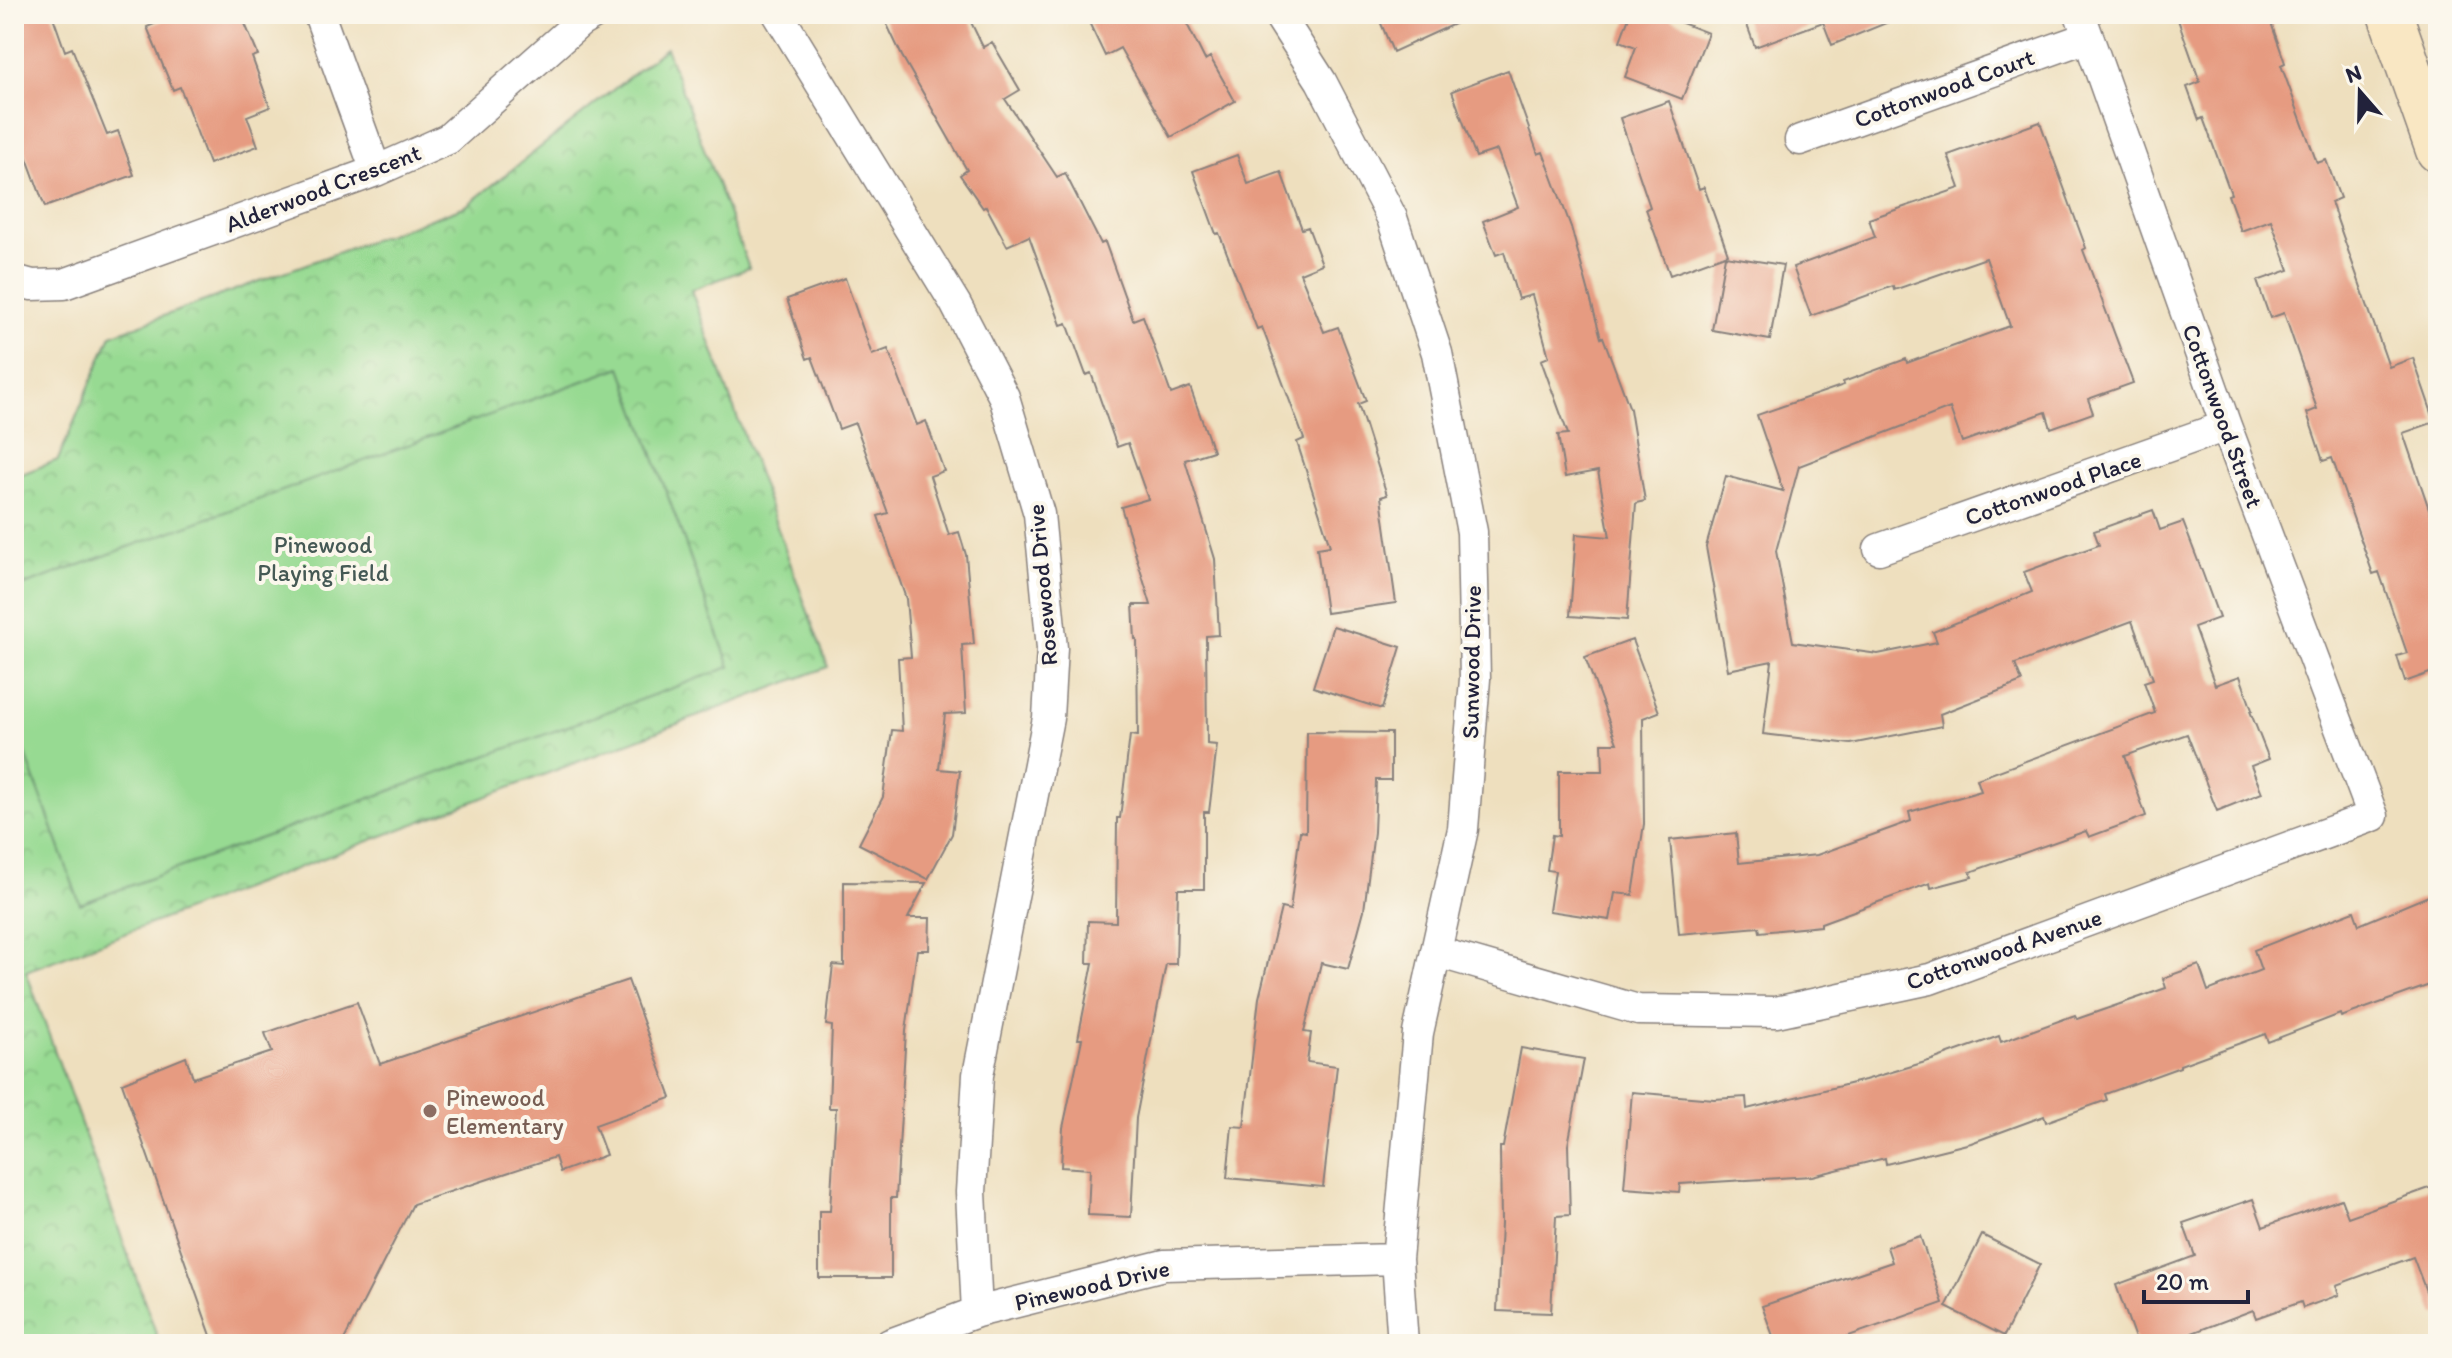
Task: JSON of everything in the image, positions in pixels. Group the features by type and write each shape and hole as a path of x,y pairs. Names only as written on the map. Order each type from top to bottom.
{"main road":[{"path":"2390,14 2436,135"}],"street":[{"path":"319,14 376,171"},
{"name":"Alderwood Crescent","path":"14,280 32,285 64,284 376,171 448,139 580,22 594,14"},
{"name":"Rosewood Drive","path":"778,14 955,303 1004,397 1039,514 1052,648 1048,718 978,1075 971,1192 977,1312"},
{"name":"Sunwood Drive","path":"1278,14 1321,81 1392,218 1437,353 1472,532 1475,679 1471,739 1463,829 1418,1033 1397,1259 1403,1344"},
{"name":"Cottonwood Court","path":"1800,140 2084,26"},
{"name":"Cottonwood Street","path":"2084,26 2226,426 2373,816"},
{"name":"Cottonwood Place","path":"1879,549 2226,426"},
{"name":"Cottonwood Avenue","path":"1437,952 1638,1010 1776,1012 1930,979 2373,816"},
{"name":"Pinewood Drive","path":"890,1344 977,1312 1164,1265 1397,1259"}],"green space":[{"name":"Pinewood Playing Field","path":"666,48 749,268 691,290 828,667 26,971 160,1344 14,1344 14,477 58,460 111,335 466,206"},
{"path":"621,367 730,667 80,904 14,722 14,589"}],"building":[{"path":"14,14 52,14 65,51 72,48 107,135 118,131 134,175 45,207 14,123"},
{"path":"178,14 241,14 258,55 252,57 270,107 247,116 258,146 209,164 180,87 173,90 147,27"},
{"path":"882,14 967,14 983,47 992,42 1020,90 1005,99 1057,177 1065,173 1101,244 1105,242 1133,320 1143,316 1171,394 1190,387 1213,451 1185,460 1215,559 1219,635 1206,636 1207,744 1217,745 1209,812 1204,812 1204,889 1178,889 1176,964 1166,964 1136,1118 1131,1217 1088,1215 1090,1169 1061,1167 1063,1128 1082,1039 1078,1039 1093,963 1087,963 1088,921 1116,922 1117,818 1120,818 1130,735 1138,736 1137,639 1133,605 1151,605 1121,507 1148,499 1128,443 1117,447 1091,373 1086,375 1067,323 1061,325 1029,236 1007,246 986,206 983,208 960,175 967,170 902,56"},
{"path":"1085,14 1182,14 1205,60 1210,57 1235,101 1171,137 1120,48 1105,56"},
{"path":"1377,14 1476,14 1393,52"},
{"path":"1630,14 1659,14 1708,33 1682,99 1625,77 1636,47 1620,41"},
{"path":"1743,14 1906,15 1832,45 1823,22 1755,47"},
{"path":"2176,14 2268,14 2285,63 2281,65 2317,163 2326,160 2340,198 2331,202 2389,367 2413,358 2435,422 2403,433 2438,535 2438,670 2405,682 2397,656 2407,653 2379,572 2373,574 2332,458 2323,461 2307,413 2317,409 2284,313 2270,318 2257,281 2289,270 2271,220 2241,231 2203,118 2199,120 2187,87 2200,82"},
{"path":"1508,70 1538,154 1543,152 1571,227 1601,338 1630,409 1645,501 1636,503 1627,620 1570,616 1576,534 1610,537 1598,471 1565,477 1558,435 1568,434 1541,360 1549,357 1532,295 1518,299 1504,252 1496,255 1483,221 1518,207 1497,150 1476,157 1452,91"},
{"path":"1669,101 1699,189 1704,187 1728,254 1670,275 1646,209 1650,207 1620,118"},
{"path":"2040,122 2086,248 2083,250 2133,383 2088,399 2093,413 2051,428 2046,412 1962,442 1950,408 1799,466 1776,551 1793,642 1878,654 1937,642 1933,632 2032,592 2024,572 2099,545 2094,531 2153,510 2160,530 2183,522 2219,618 2194,627 2215,685 2240,676 2269,759 2251,766 2262,793 2217,811 2187,734 2125,756 2146,816 2089,837 2086,831 1970,872 1972,877 1931,888 1930,883 1821,923 1821,926 1760,932 1759,927 1679,934 1670,840 1736,833 1739,863 1817,855 1911,821 1909,812 1981,791 1977,779 2155,713 2144,682 2153,679 2132,621 2015,664 2022,682 1940,714 1942,726 1851,744 1763,734 1772,661 1728,670 1706,547 1726,476 1783,491 1757,415 1844,385 1843,382 1906,359 1907,363 2010,326 1986,258 1894,290 1893,286 1811,316 1793,267 1875,237 1869,219 1960,188 1948,155"},
{"path":"1237,155 1248,184 1281,172 1302,229 1308,227 1322,264 1300,273 1324,332 1338,327 1366,401 1358,404 1387,495 1381,497 1396,603 1326,613 1317,548 1330,546 1297,442 1304,439 1262,327 1257,329 1193,171"},
{"path":"1725,256 1783,265 1770,340 1712,330"},
{"path":"845,278 872,355 888,349 917,425 926,421 944,471 930,476 949,535 959,532 966,555 974,644 962,645 966,713 945,714 939,769 960,771 952,834 928,879 859,844 883,797 892,730 902,731 898,658 911,657 906,599 878,516 888,513 855,423 839,429 812,357 807,359 787,299"},
{"path":"1333,626 1401,647 1382,709 1313,687"},
{"path":"1632,640 1659,712 1643,718 1644,824 1633,895 1615,893 1610,920 1549,911 1555,871 1547,870 1552,835 1559,836 1559,771 1603,771 1602,743 1617,743 1585,657"},
{"path":"1307,732 1391,733 1391,780 1376,780 1374,832 1364,910 1348,969 1321,963 1304,1032 1311,1033 1307,1062 1337,1066 1323,1187 1227,1178 1232,1126 1244,1127 1259,998 1281,908 1290,910 1300,831 1306,832"},
{"path":"844,882 926,883 908,918 930,918 929,950 917,950 906,1031 896,1198 891,1198 891,1278 819,1278 819,1211 830,1211 836,1108 829,1108 832,1026 826,1025 833,965 844,966"},
{"path":"2438,892 2438,982 2341,1017 2340,1014 2268,1042 2265,1034 2105,1094 2107,1100 2046,1122 2044,1116 1971,1143 1886,1164 1885,1158 1812,1176 1680,1184 1679,1192 1624,1188 1632,1092 1714,1099 1746,1097 1747,1109 1865,1080 1999,1036 2001,1042 2075,1015 2077,1019 2166,988 2163,978 2199,965 2208,991 2261,970 2254,950 2354,911 2359,925"},
{"path":"628,980 671,1098 595,1125 606,1155 560,1172 555,1157 413,1204 342,1344 214,1344 122,1083 186,1057 193,1078 272,1052 265,1033 357,1002 380,1064"},
{"path":"1521,1048 1584,1059 1568,1145 1570,1215 1556,1216 1551,1313 1497,1311 1500,1147 1503,1147"},
{"path":"2438,1185 2438,1315 2435,1315 2413,1257 2336,1285 2339,1295 2303,1308 2301,1302 2256,1318 2253,1310 2163,1344 2137,1344 2116,1285 2195,1256 2183,1223 2253,1199 2263,1227 2341,1199 2348,1217"},
{"path":"1982,1235 2040,1264 2004,1336 1946,1307"},
{"path":"1920,1236 1943,1303 1840,1339 1842,1344 1776,1344 1762,1306 1892,1262 1887,1247"}],"place":[{"name":"Pinewood Elementary","path":"430,1111"}]}
